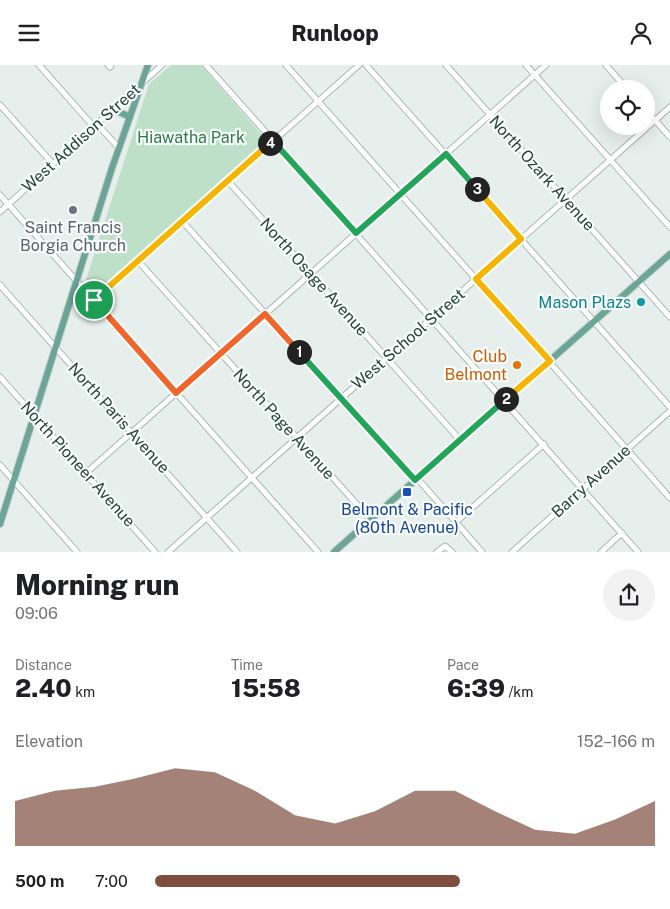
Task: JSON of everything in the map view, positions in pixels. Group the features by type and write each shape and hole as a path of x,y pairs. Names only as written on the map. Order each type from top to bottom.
{"main road":[{"path":"0,524 119,148 148,65"},
{"path":"110,112 117,111 130,117"},
{"path":"334,551 670,254"}],"street":[{"path":"39,65 119,148"},
{"name":"West Addison Street","path":"0,212 162,65"},
{"path":"206,65 638,551"},
{"path":"286,65 670,498"},
{"path":"94,300 359,65"},
{"path":"366,65 670,409"},
{"name":"North Ozark Avenue","path":"446,65 670,317"},
{"path":"526,65 670,227"},
{"path":"86,473 546,65"},
{"path":"606,65 619,80"},
{"path":"0,105 53,164"},
{"name":"West School Street","path":"655,121 670,107"},
{"path":"655,121 670,137"},
{"name":"West School Street","path":"168,551 639,135"},
{"name":"North Osage Avenue","path":"228,181 460,440"},
{"path":"0,195 318,551"},
{"path":"182,221 482,551"},
{"name":"North Page Avenue","path":"138,261 370,519"},
{"name":"North Paris Avenue","path":"0,285 237,551"},
{"name":"North Pioneer Avenue","path":"1,380 155,551"},
{"name":"Barry Avenue","path":"512,551 670,409"},
{"path":"456,522 544,444"},
{"path":"0,465 77,551"},
{"path":"601,551 622,533"},
{"path":"437,551 445,546 452,551"}],"green space":[{"name":"Hiawatha Park","path":"171,65 201,65 268,142 93,295 84,286 149,84"}],"place":[{"name":"Saint Francis Borgia Church","path":"73,210"},
{"name":"Mason Plazs","path":"641,302"},
{"name":"Club Belmont","path":"517,365"},
{"name":"Belmont & Pacific (80th Avenue)","path":"407,492"}],"route":[{"path":"273,141 356,233 446,154 521,239 476,279 550,361 415,480 265,314 176,393 94,300 273,141"}]}
